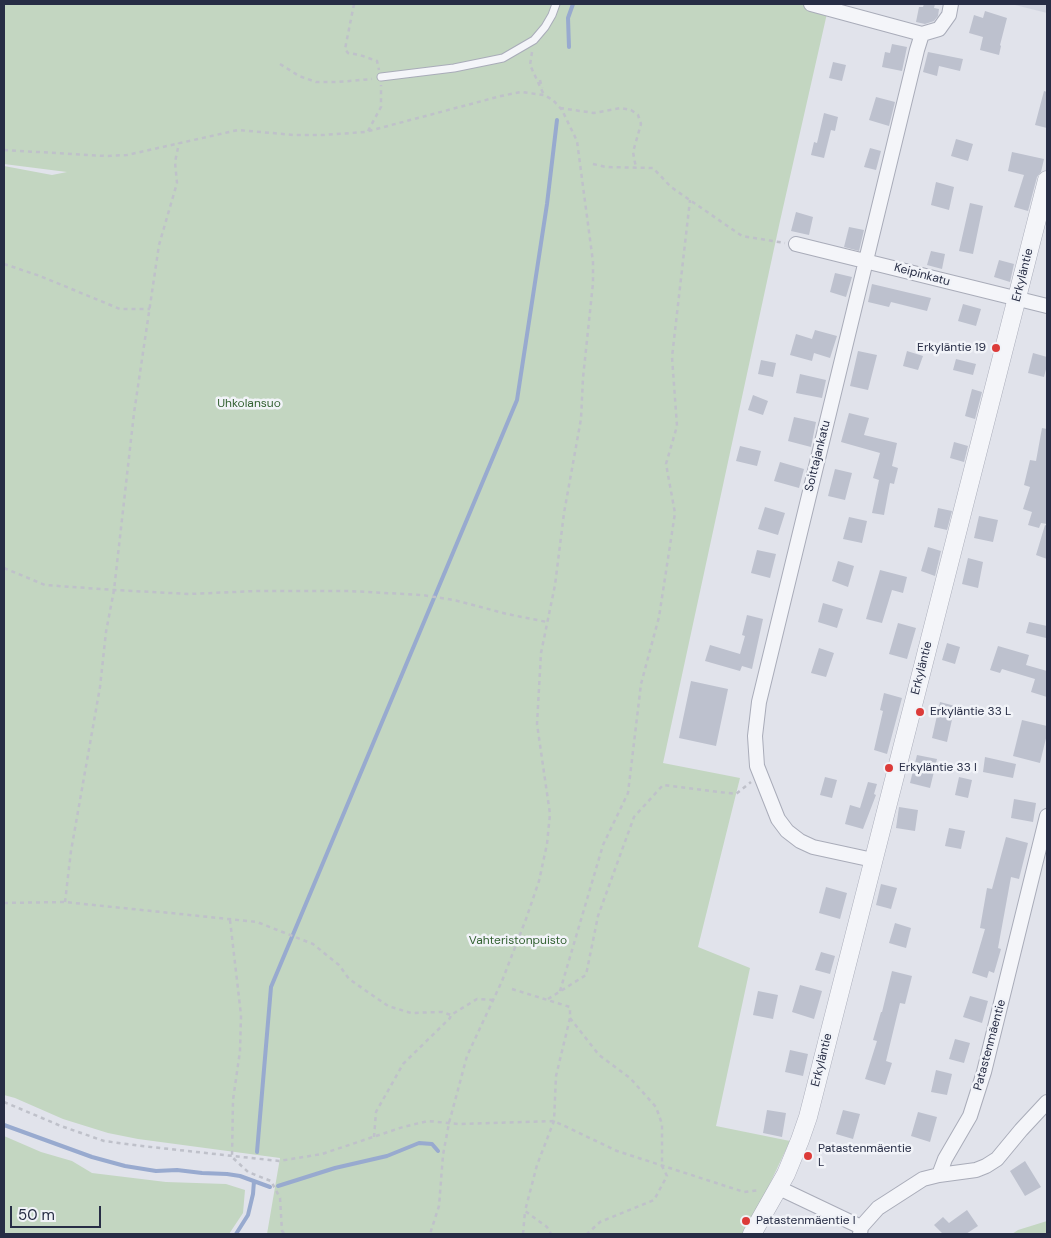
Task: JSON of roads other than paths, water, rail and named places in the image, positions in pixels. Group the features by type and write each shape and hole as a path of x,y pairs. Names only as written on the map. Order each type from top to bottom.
{"street":[{"path":"811,4 922,34 939,29 949,15 952,4"},
{"name":"Soittajankatu","path":"873,860 813,847 800,841 787,831 778,819 757,766 755,736 759,702 922,34"},
{"name":"Erkyläntie","path":"752,1234 779,1188 808,1117 1047,180"},
{"name":"Keipinkatu","path":"796,244 1047,306"},
{"name":"Patastenmäentie","path":"939,1174 945,1159 970,1116 984,1072 1047,816"},
{"path":"779,1188 860,1231 878,1208 923,1180 939,1174 976,1170 997,1160 1047,1102"}],"lane":[{"path":"381,77 454,68 503,58 534,40 545,27 556,4"}],"waterway":[{"path":"569,47 568,18 573,4"},
{"path":"257,1152 271,987 517,400 547,204 557,120"},
{"path":"4,1125 92,1157 125,1166 156,1171 177,1170 227,1174 240,1176 270,1187"},
{"path":"278,1186 335,1168 387,1156 419,1143 432,1144 438,1151"},
{"path":"236,1234 248,1215 254,1181"}],"place":[{"name":"Erkyläntie 19","path":"996,348"},
{"name":"Erkyläntie 33 L","path":"920,712"},
{"name":"Erkyläntie 33 I","path":"889,768"},
{"name":"Patastenmäentie L","path":"808,1156"},
{"name":"Patastenmäentie I","path":"746,1221"}],"park label":[{"name":"Uhkolansuo","path":"249,404"},
{"name":"Vahteristonpuisto","path":"518,941"}]}
